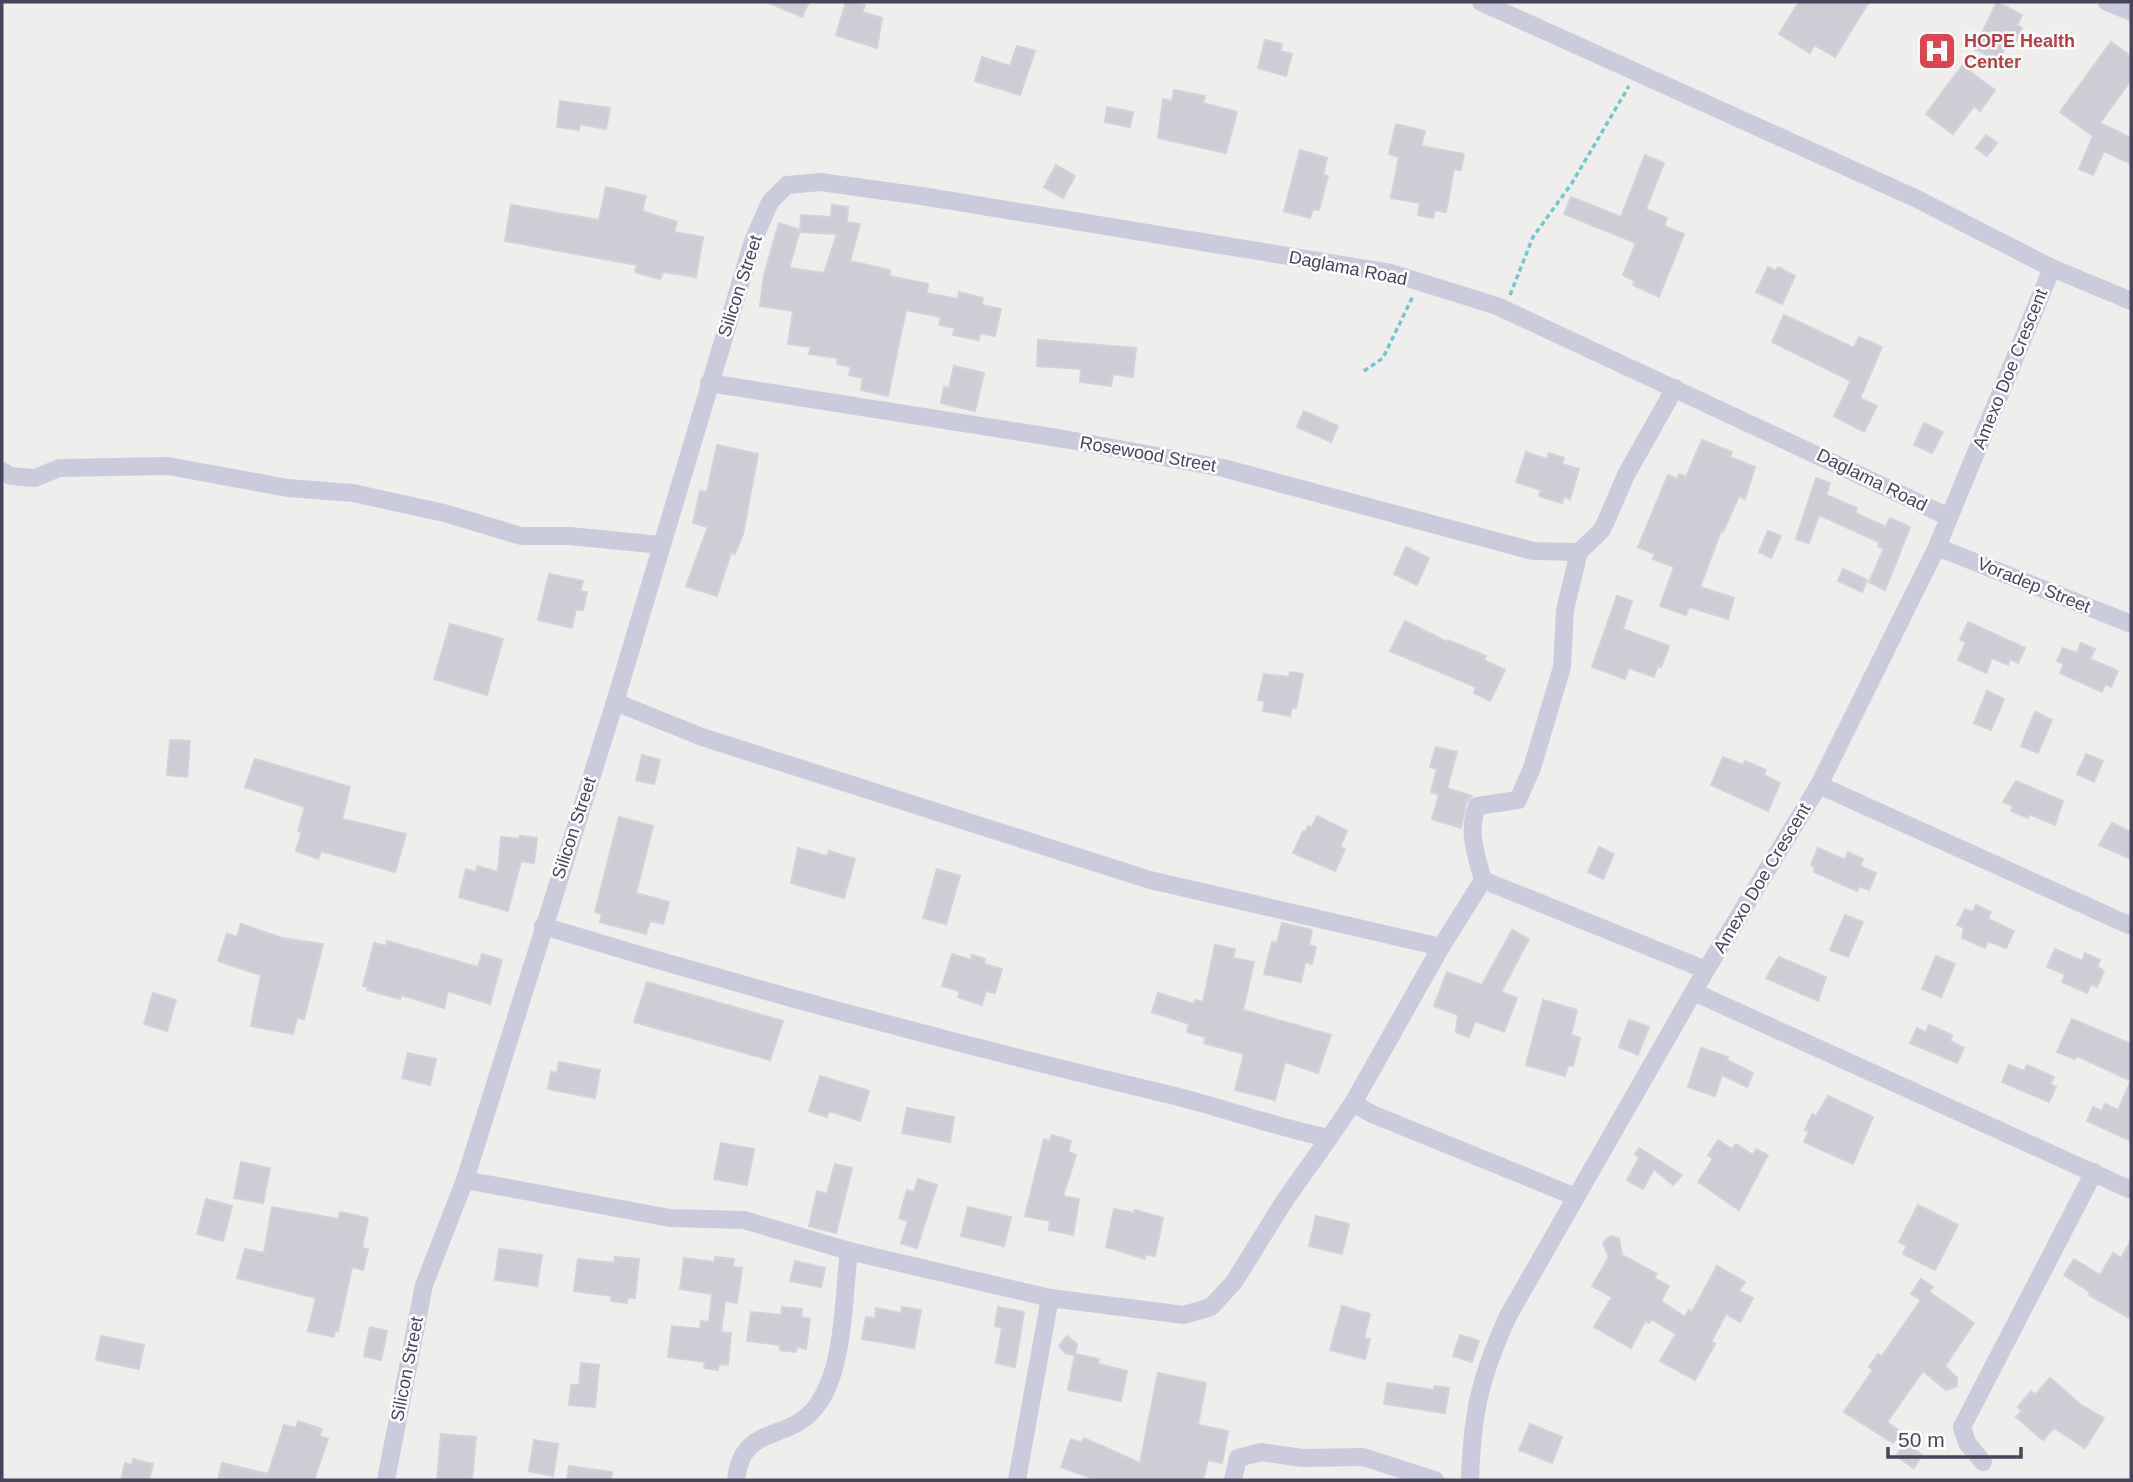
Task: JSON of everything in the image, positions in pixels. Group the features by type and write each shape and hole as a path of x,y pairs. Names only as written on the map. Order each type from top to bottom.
{"street":[{"path":"1481,2 1915,198 2052,268 2131,301"},
{"path":"2107,2 2131,12"},
{"name":"Daglama Road","path":"787,186 821,182 928,197 1391,273 1504,310 1949,517"},
{"name":"Silicon Street","path":"386,1480 424,1285 465,1180 542,926 615,702 753,241 771,202 787,186"},
{"name":"Amexo Doe Crescent","path":"1470,1480 1474,1413 1486,1366 1508,1317 1696,993 1706,971 1819,785 1937,547 2052,268"},
{"name":"Rosewood Street","path":"709,383 1064,439 1223,468 1532,551 1579,552"},
{"path":"465,1180 670,1218 744,1220 849,1251 1050,1298 1184,1315 1211,1307 1234,1282 1285,1200 1353,1103 1441,947 1483,880 1473,844 1471,821 1477,806 1518,800 1532,768 1562,667 1565,610 1579,552 1602,530 1627,474 1675,388"},
{"path":"2,471 11,476 35,478 59,468 168,466 288,488 353,493 444,513 521,536 570,536 661,545"},
{"name":"Voradep Street","path":"1937,547 2131,624"},
{"path":"615,702 702,737 1150,880 1441,947"},
{"path":"1819,785 2131,926"},
{"path":"1483,880 1706,971"},
{"path":"542,926 732,983 934,1038 1207,1104 1329,1138"},
{"path":"1696,993 2131,1190"},
{"path":"1353,1103 1372,1114 1576,1197"},
{"path":"1983,1462 1967,1443 1962,1427 2094,1172"},
{"path":"736,1480 738,1461 748,1446 814,1410 834,1376 849,1251"},
{"path":"1017,1480 1050,1298"},
{"path":"1233,1480 1238,1458 1261,1452 1302,1458 1363,1457 1435,1480"}],"path":[{"path":"1504,310 1533,237 1572,183 1638,72"},
{"path":"1364,371 1383,358 1404,310 1422,283"}],"building":[{"path":"767,2 809,2 802,17"},
{"path":"846,2 865,5 862,12 882,18 877,48 836,35"},
{"path":"1799,2 1869,2 1835,57 1814,45 1810,53 1779,34"},
{"path":"1997,2 2022,15 2017,25 2022,28 2016,41 2010,38 1999,61 1974,49"},
{"path":"1265,40 1282,44 1280,51 1292,54 1286,76 1258,68"},
{"path":"2111,42 2131,56 2131,80 2100,123 2131,138 2131,164 2104,151 2093,175 2079,169 2093,136 2060,112"},
{"path":"1017,46 1035,51 1020,95 975,81 982,57 1010,66"},
{"path":"1962,66 1995,90 1980,111 1974,106 1953,134 1926,114"},
{"path":"1174,90 1205,96 1203,103 1237,112 1226,153 1158,138 1163,99 1172,101"},
{"path":"560,101 610,108 606,129 580,124 579,130 557,127"},
{"path":"1107,107 1133,112 1130,127 1105,122"},
{"path":"1396,124 1425,131 1421,146 1464,154 1461,170 1454,169 1446,212 1435,210 1433,218 1418,215 1420,203 1391,198 1399,157 1389,154"},
{"path":"1986,135 1997,143 1987,156 1976,148"},
{"path":"1300,150 1327,158 1323,175 1328,176 1319,210 1313,209 1310,218 1284,211"},
{"path":"1645,155 1664,163 1646,209 1667,218 1664,226 1684,234 1659,297 1633,285 1635,281 1623,275 1636,243 1564,214 1571,197 1621,217"},
{"path":"1056,165 1075,176 1063,198 1044,187"},
{"path":"606,187 646,196 642,211 677,222 674,232 703,237 696,277 663,272 660,279 635,272 637,265 505,241 511,205 599,220"},
{"path":"832,205 848,207 847,222 860,224 850,261 890,270 889,276 928,284 927,293 958,299 959,292 983,298 982,305 1001,309 995,336 980,333 979,340 953,335 955,328 939,325 941,317 906,310 888,396 861,390 863,378 849,375 851,367 837,364 838,358 809,354 811,347 788,344 793,311 760,306 764,275 779,223 800,230 789,268 824,273 837,234 800,232 801,215 831,217"},
{"path":"1768,267 1776,271 1778,267 1795,276 1782,304 1756,292"},
{"path":"1784,315 1854,348 1859,337 1882,347 1860,398 1877,406 1864,432 1834,416 1851,381 1772,342"},
{"path":"1038,340 1136,348 1133,377 1113,374 1111,386 1080,382 1081,369 1037,366"},
{"path":"954,366 984,373 975,411 941,403 944,387 949,388"},
{"path":"1304,411 1338,426 1331,442 1297,427"},
{"path":"1924,423 1943,432 1932,453 1914,445"},
{"path":"1702,440 1732,452 1730,457 1755,467 1745,499 1739,496 1723,532 1721,531 1700,587 1734,598 1728,619 1689,607 1686,615 1660,606 1674,567 1653,559 1655,554 1638,547 1668,475 1677,479 1679,474 1686,477"},
{"path":"717,445 758,454 743,534 735,554 731,553 717,596 686,586 708,527 693,523 700,491 707,492"},
{"path":"1526,452 1547,459 1549,453 1564,458 1562,464 1579,469 1570,499 1564,497 1562,503 1539,496 1541,490 1516,482"},
{"path":"1816,478 1830,483 1826,495 1857,508 1855,513 1886,527 1890,518 1910,527 1885,590 1869,582 1884,549 1878,546 1879,542 1819,515 1809,543 1796,539"},
{"path":"1768,531 1781,536 1771,558 1759,552"},
{"path":"1406,547 1429,558 1417,585 1394,574"},
{"path":"1843,569 1867,580 1862,592 1838,581"},
{"path":"549,574 583,581 580,591 587,592 583,610 576,609 572,628 538,620"},
{"path":"1617,596 1632,601 1623,629 1669,646 1654,677 1629,668 1625,679 1592,667"},
{"path":"1405,621 1447,642 1448,640 1486,656 1484,660 1505,670 1490,701 1474,693 1476,687 1390,651"},
{"path":"1968,622 2025,648 2018,663 2010,659 2008,665 1992,658 1986,673 1958,660 1966,642 1960,640"},
{"path":"450,624 503,639 487,695 434,679"},
{"path":"2081,643 2095,649 2090,659 2118,671 2111,687 2105,684 2102,692 2060,673 2064,664 2057,661 2063,648 2077,653"},
{"path":"1290,672 1303,674 1296,708 1292,707 1290,716 1263,711 1265,701 1258,700 1264,674 1289,677"},
{"path":"1987,691 2004,699 1991,730 1974,723"},
{"path":"2035,712 2052,720 2038,753 2021,746"},
{"path":"170,740 190,741 187,777 167,775"},
{"path":"1436,747 1457,752 1447,788 1472,796 1466,803 1461,828 1432,819 1439,795 1431,792 1437,769 1430,767"},
{"path":"2086,754 2103,761 2094,782 2077,774"},
{"path":"642,755 660,760 654,784 636,780"},
{"path":"1723,757 1743,765 1745,761 1766,770 1764,775 1780,783 1768,811 1711,785"},
{"path":"255,759 350,787 342,819 406,834 395,872 321,851 318,859 296,851 305,807 245,787"},
{"path":"2016,781 2063,801 2055,825 2029,814 2028,818 2011,811 2013,806 2003,802"},
{"path":"1317,816 1347,831 1340,847 1345,849 1335,871 1293,853 1303,831 1305,832 1308,826 1312,827"},
{"path":"619,817 653,826 636,893 669,902 663,924 650,921 646,934 600,922 602,914 595,912"},
{"path":"2112,823 2131,832 2131,859 2099,845"},
{"path":"520,836 537,838 534,863 521,861 508,911 459,897 466,869 476,872 477,866 498,872 501,837 519,839"},
{"path":"1599,847 1614,854 1603,879 1588,872"},
{"path":"798,848 827,856 829,851 855,859 844,898 791,883"},
{"path":"1818,848 1845,860 1848,852 1863,859 1860,866 1876,873 1869,890 1860,886 1857,891 1814,872 1815,867 1811,865"},
{"path":"937,869 960,876 946,924 923,918"},
{"path":"1976,905 1991,912 1988,919 2014,931 2006,948 1988,941 1985,948 1962,938 1964,928 1957,925 1965,909 1973,912"},
{"path":"1845,915 1863,922 1848,957 1830,950"},
{"path":"1282,923 1312,930 1309,945 1316,947 1312,964 1305,962 1301,982 1264,974 1272,942 1277,943"},
{"path":"241,924 282,938 323,944 304,1019 297,1018 293,1034 251,1026 261,975 218,961 227,933 237,937"},
{"path":"1512,930 1529,939 1501,992 1517,998 1504,1032 1475,1021 1469,1037 1456,1032 1458,1015 1434,1006 1447,972 1482,985"},
{"path":"387,941 478,967 482,954 502,960 490,1004 448,991 444,1008 401,995 400,999 367,990 368,987 363,986 374,943 386,946"},
{"path":"1215,945 1235,949 1233,958 1254,962 1243,1010 1331,1035 1318,1073 1285,1062 1275,1100 1235,1090 1244,1054 1204,1043 1206,1037 1187,1032 1189,1024 1152,1012 1158,993 1194,1004 1195,1000 1203,1002"},
{"path":"2055,949 2082,961 2085,953 2100,960 2097,967 2104,971 2097,987 2091,984 2087,993 2062,982 2065,974 2047,967"},
{"path":"952,954 971,960 972,955 985,959 984,964 1002,969 995,993 986,991 982,1005 958,997 960,991 942,986"},
{"path":"1936,956 1955,964 1941,997 1922,989"},
{"path":"1779,957 1826,977 1818,1001 1766,978"},
{"path":"647,982 783,1021 770,1060 634,1022"},
{"path":"153,993 176,1000 167,1031 144,1024"},
{"path":"1543,1000 1577,1010 1571,1035 1580,1038 1573,1066 1568,1065 1565,1076 1526,1065"},
{"path":"2072,1019 2131,1044 2131,1081 2077,1056 2075,1059 2057,1052"},
{"path":"1629,1020 1649,1027 1638,1055 1619,1047"},
{"path":"1929,1025 1952,1035 1950,1041 1964,1048 1957,1063 1910,1043 1917,1028 1926,1032"},
{"path":"1701,1048 1728,1057 1727,1060 1753,1073 1747,1087 1722,1075 1715,1096 1688,1087"},
{"path":"408,1053 436,1059 430,1085 402,1078"},
{"path":"559,1062 600,1070 595,1098 548,1089 551,1072 557,1073"},
{"path":"2009,1065 2024,1071 2027,1065 2054,1077 2050,1084 2056,1087 2049,1102 2002,1082"},
{"path":"820,1076 869,1091 860,1121 829,1111 827,1117 809,1111"},
{"path":"2131,1081 2131,1141 2087,1121 2093,1107 2102,1111 2105,1104 2118,1110"},
{"path":"1828,1096 1873,1117 1853,1164 1804,1142 1809,1131 1805,1130 1812,1114 1816,1116"},
{"path":"907,1108 954,1117 950,1142 902,1133"},
{"path":"1052,1135 1071,1141 1068,1152 1076,1155 1063,1196 1079,1199 1073,1235 1049,1230 1050,1221 1025,1216 1044,1139 1050,1141"},
{"path":"1718,1140 1732,1149 1736,1144 1753,1155 1756,1149 1768,1155 1739,1210 1698,1182 1713,1159 1708,1155"},
{"path":"721,1143 754,1149 747,1185 714,1179"},
{"path":"1639,1148 1682,1175 1673,1185 1654,1169 1643,1189 1627,1180 1639,1158 1635,1154"},
{"path":"241,1162 270,1168 263,1203 234,1198"},
{"path":"835,1164 852,1168 836,1233 809,1226 817,1191 827,1194"},
{"path":"918,1179 937,1185 917,1248 901,1243 908,1221 899,1218 907,1190 914,1192"},
{"path":"206,1199 232,1206 223,1241 197,1234"},
{"path":"1918,1205 1958,1225 1935,1270 1903,1254 1907,1246 1899,1242"},
{"path":"272,1207 338,1219 340,1212 368,1218 362,1248 368,1249 363,1270 352,1267 338,1331 335,1330 334,1337 308,1331 316,1298 237,1278 245,1249 264,1253"},
{"path":"968,1207 1011,1217 1004,1246 961,1236"},
{"path":"1114,1209 1134,1213 1135,1210 1163,1218 1155,1256 1145,1254 1145,1259 1106,1247"},
{"path":"1316,1216 1349,1224 1342,1254 1309,1246"},
{"path":"1610,1236 1619,1238 1622,1255 1657,1274 1654,1278 1669,1286 1661,1301 1685,1317 1689,1310 1692,1312 1717,1266 1745,1282 1739,1291 1753,1298 1740,1322 1726,1314 1711,1342 1715,1344 1695,1380 1660,1361 1676,1334 1651,1319 1649,1323 1645,1321 1631,1348 1594,1327 1612,1297 1592,1286 1609,1257 1603,1243"},
{"path":"2131,1241 2131,1319 2089,1295 2090,1292 2064,1275 2074,1259 2100,1275 2113,1253 2121,1258"},
{"path":"499,1249 542,1255 537,1286 495,1280"},
{"path":"615,1257 639,1259 635,1298 628,1298 627,1303 611,1301 612,1296 574,1291 578,1259 614,1263"},
{"path":"715,1257 734,1259 733,1267 742,1268 737,1303 725,1301 721,1332 731,1333 728,1365 719,1364 718,1370 704,1368 705,1362 668,1357 672,1326 700,1329 701,1321 709,1322 712,1294 680,1289 684,1258 715,1262"},
{"path":"795,1261 825,1268 821,1287 790,1281"},
{"path":"1921,1279 1933,1287 1929,1292 1974,1323 1945,1366 1957,1378 1957,1386 1946,1390 1923,1371 1887,1422 1901,1432 1893,1443 1844,1412 1873,1370 1869,1367 1878,1354 1882,1356 1921,1300 1911,1294"},
{"path":"1342,1306 1370,1314 1364,1338 1370,1339 1365,1359 1330,1350"},
{"path":"782,1307 802,1309 801,1317 810,1319 806,1349 797,1347 796,1352 780,1350 780,1345 747,1341 751,1312 781,1315"},
{"path":"902,1307 921,1310 914,1348 862,1339 866,1317 875,1318 876,1308 901,1313"},
{"path":"998,1307 1024,1312 1015,1367 996,1363 1002,1328 995,1326"},
{"path":"370,1327 387,1331 381,1360 364,1356"},
{"path":"1460,1335 1479,1341 1472,1362 1453,1356"},
{"path":"101,1336 144,1345 139,1369 96,1360"},
{"path":"1067,1336 1077,1344 1075,1355 1065,1353 1059,1346"},
{"path":"1075,1354 1099,1359 1098,1364 1127,1371 1121,1401 1068,1390"},
{"path":"581,1363 599,1365 595,1407 569,1405 571,1385 579,1385"},
{"path":"1158,1373 1206,1383 1198,1425 1228,1431 1222,1463 1208,1460 1203,1480 1096,1480 1061,1467 1071,1439 1082,1443 1084,1438 1140,1463"},
{"path":"2050,1378 2081,1405 2104,1418 2085,1448 2054,1428 2043,1440 2016,1417 2022,1411 2018,1407 2031,1391 2035,1395"},
{"path":"1387,1383 1434,1390 1435,1386 1449,1388 1445,1413 1384,1404"},
{"path":"298,1421 322,1429 319,1436 328,1439 314,1480 218,1480 222,1463 268,1474 284,1425 296,1428"},
{"path":"1530,1424 1562,1437 1552,1463 1519,1450"},
{"path":"441,1434 476,1437 472,1480 437,1480"},
{"path":"534,1440 558,1444 553,1476 529,1471"},
{"path":"1905,1443 1922,1455 1914,1468 1896,1456"},
{"path":"133,1459 153,1464 149,1480 121,1480 125,1463 132,1465"},
{"path":"569,1466 612,1472 611,1480 567,1480"}],"place":[{"name":"HOPE Health Center","path":"1937,51"}]}
